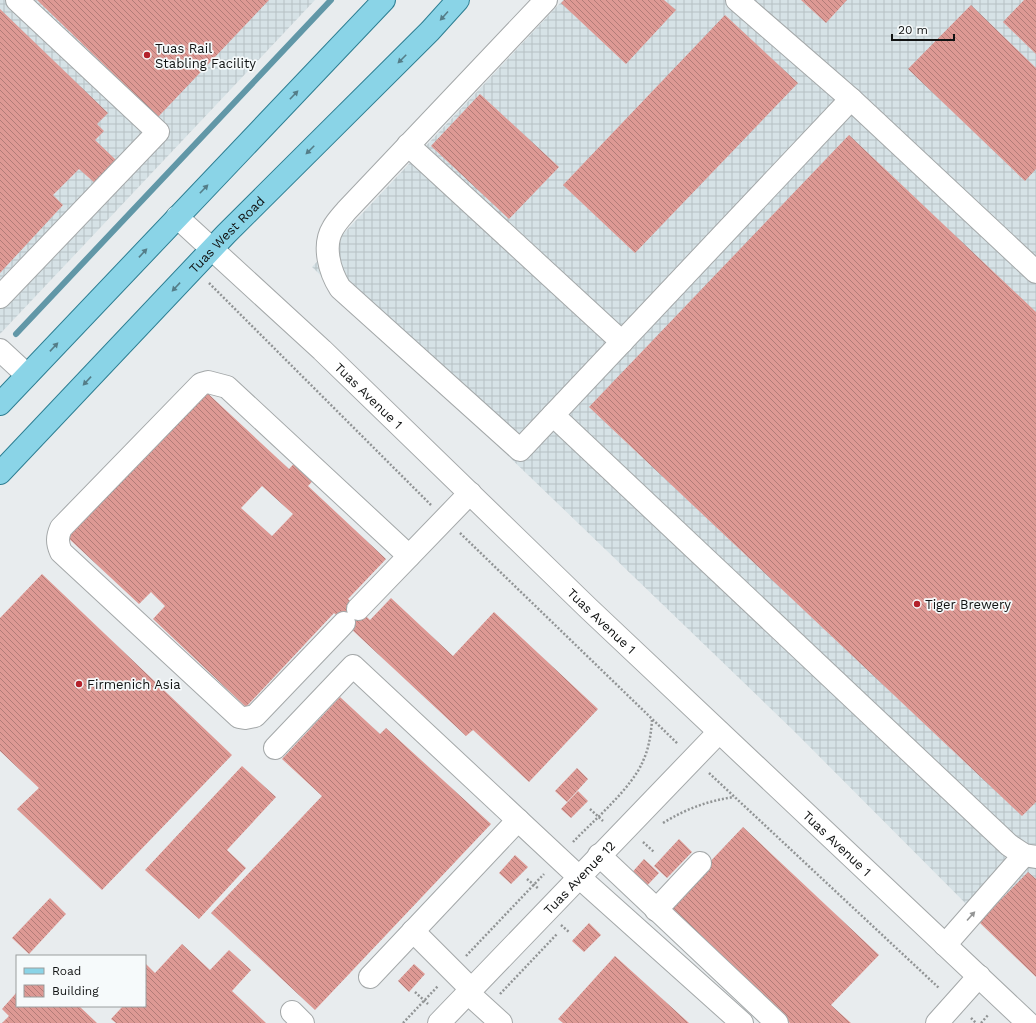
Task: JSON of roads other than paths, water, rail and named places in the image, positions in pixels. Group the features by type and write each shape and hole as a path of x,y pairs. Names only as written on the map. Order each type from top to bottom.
{"main road":[{"path":"0,404 384,0"},
{"name":"Tuas West Road","path":"0,473 213,248 430,31 458,0"}],"street":[{"path":"0,297 158,132 17,0"},
{"path":"546,0 347,210 332,229 328,246 328,258 332,276 346,294 520,450 851,99"},
{"path":"737,0 851,99 1036,272"},
{"path":"408,146 622,342"},
{"name":"Tuas Avenue 1","path":"177,217 213,248 470,492 588,608 718,732 1028,1023"},
{"path":"0,350 27,375"},
{"path":"409,556 227,387 208,382 201,384 61,528 57,536 61,552 239,717 245,718 255,716 445,519 470,492"},
{"path":"553,415 1003,840 1030,856 945,945"},
{"path":"275,748 353,666 578,877 742,1023"},
{"name":"Tuas Avenue 12","path":"439,1023 718,732"},
{"path":"370,977 518,820"},
{"path":"599,855 777,1023"},
{"path":"656,910 700,863"},
{"path":"413,931 452,970 500,1023"},
{"path":"937,1023 978,976"}],"waterway":[{"path":"16,334 331,0"}],"place":[{"name":"Tuas Rail Stabling Facility","path":"147,55"},
{"name":"Tiger Brewery","path":"917,604"},
{"name":"Firmenich Asia","path":"79,684"}]}
